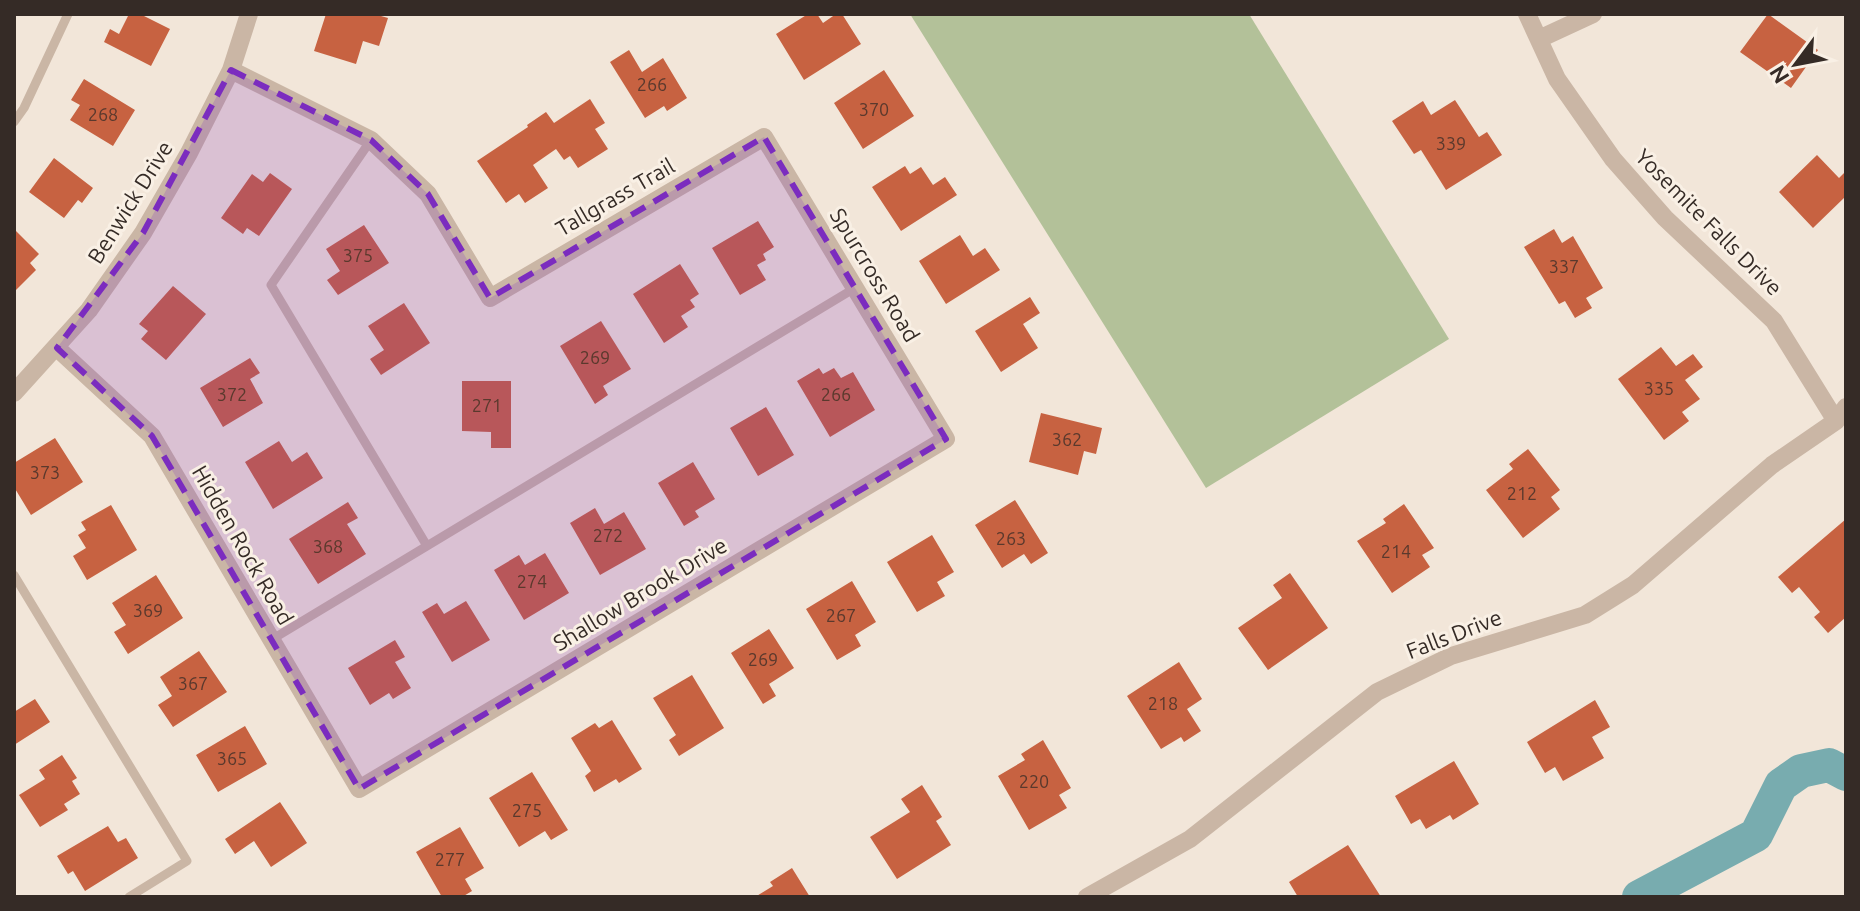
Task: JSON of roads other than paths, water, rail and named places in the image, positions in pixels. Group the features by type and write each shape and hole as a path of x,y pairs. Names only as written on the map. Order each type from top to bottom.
{"street":[{"name":"Benwick Drive","path":"14,393 89,310 143,233 189,153 231,70 249,14"},
{"name":"Yosemite Falls Drive","path":"1527,14 1557,79 1613,159 1665,218 1774,321 1843,416"},
{"path":"1539,39 1593,14"},
{"path":"231,70 371,140"},
{"name":"Tallgrass Trail","path":"371,140 428,194 490,298 764,137"},
{"name":"Spurcross Road","path":"764,137 946,439"},
{"name":"Hidden Rock Road","path":"57,348 152,436 359,789"},
{"name":"Falls Drive","path":"1087,897 1190,839 1377,692 1451,656 1585,615 1633,585 1772,465 1843,416"},
{"name":"Shallow Brook Drive","path":"359,789 946,439"}],"lane":[{"path":"14,122 24,108 68,14"},
{"path":"371,140 271,285 427,546"},
{"path":"271,640 855,288"},
{"path":"14,575 187,861 129,897"}],"waterway":[{"path":"1639,897 1756,835 1781,785 1801,771 1829,765 1846,774"}]}
